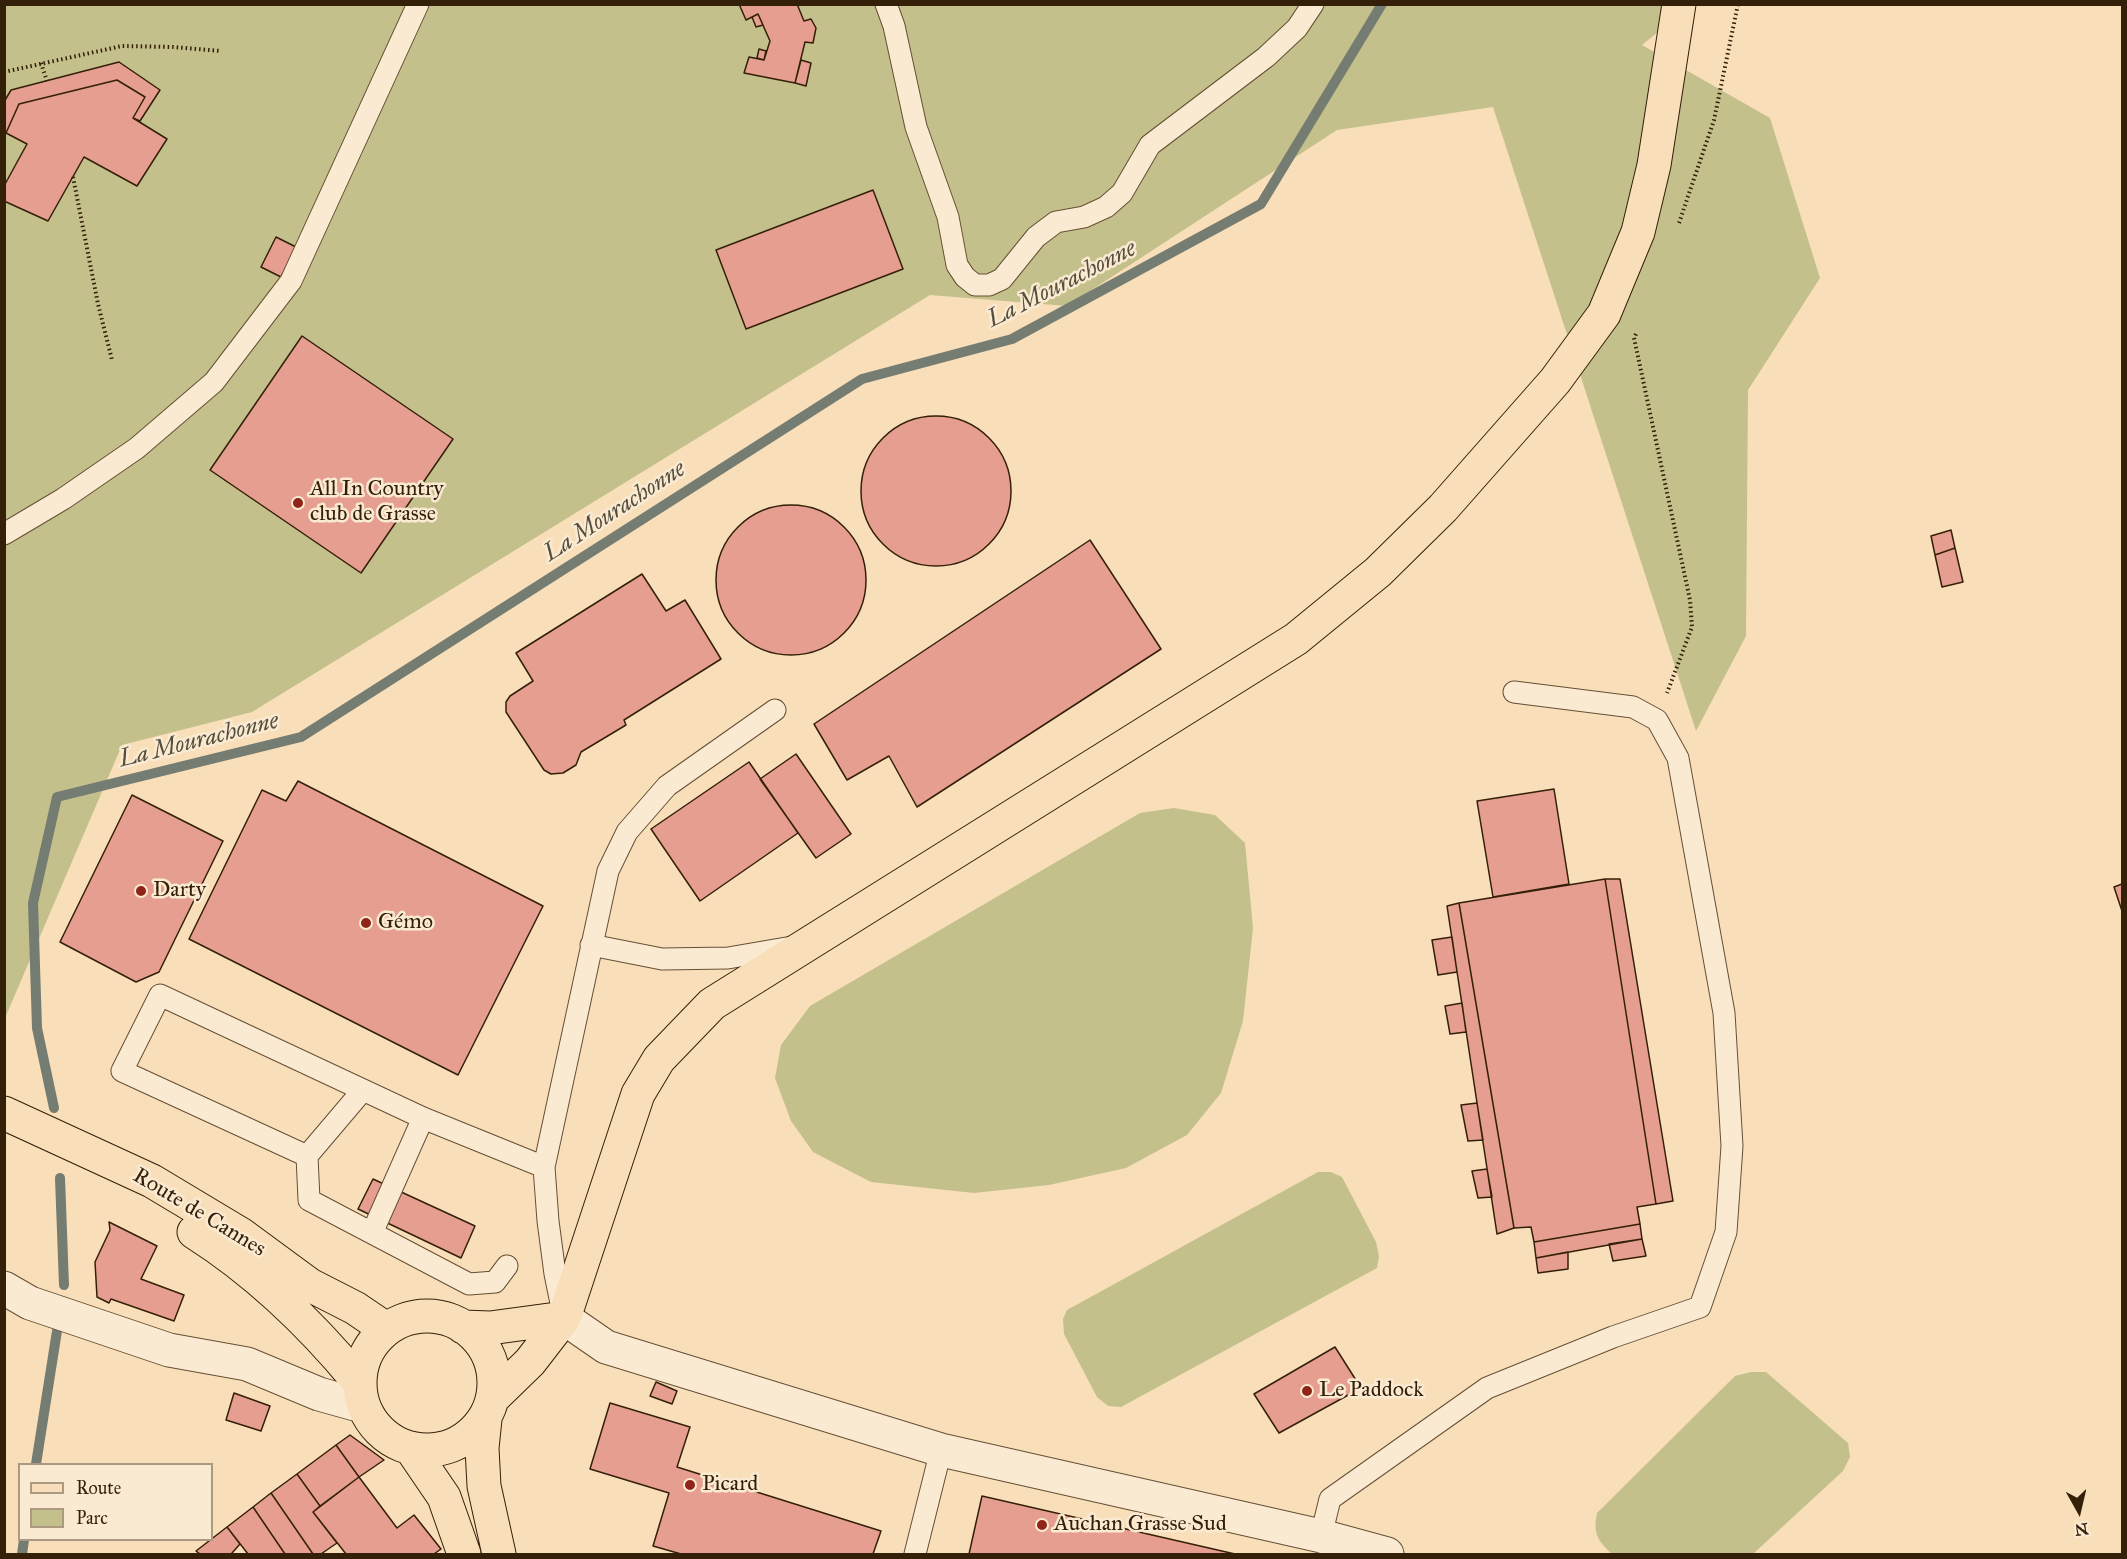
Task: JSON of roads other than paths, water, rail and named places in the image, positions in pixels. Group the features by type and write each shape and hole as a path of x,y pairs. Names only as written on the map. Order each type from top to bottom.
{"main road":[{"path":"499,1554 484,1486 482,1448 490,1408 494,1372 487,1350 463,1327 449,1319 429,1315 405,1318 386,1329 367,1350 360,1394 372,1424 389,1440 412,1450 435,1451 464,1440 490,1408 530,1362 564,1318 638,1094 659,1059 712,1004 1296,639 1378,572 1443,507 1555,381 1604,314 1638,232 1654,165 1679,4"},
{"name":"Route de Cannes","path":"4,1113 152,1181 242,1235 310,1285 355,1308 386,1329"},
{"name":"Route de Cannes","path":"4,1137 142,1198 226,1252 278,1295 360,1394"},
{"path":"463,1327 490,1328 564,1318"},
{"path":"412,1450 444,1497 464,1554"}],"street":[{"path":"4,1288 30,1304 169,1350 247,1364 319,1394 360,1394"},
{"path":"564,1318 606,1347 941,1450 1321,1536 1387,1554"}],"lane":[{"path":"4,534 63,499 137,448 214,382 291,281 418,4"},
{"path":"886,4 894,26 916,127 948,217 957,266 975,285 989,285 1002,279 1036,237 1056,222 1084,217 1106,207 1122,193 1150,145 1266,57 1297,28 1312,4"},
{"path":"1321,1536 1330,1499 1487,1388 1613,1337 1700,1307 1726,1232 1732,1146 1724,1013 1677,758 1657,720 1633,708 1515,693"},
{"path":"564,1318 555,1274 544,1167 608,871 627,832 667,786 775,710"},
{"path":"591,945 662,959 673,959 728,958 807,944"},
{"path":"308,1156 122,1071 160,995 423,1118 544,1167"},
{"path":"363,1090 308,1156 309,1200 469,1284 495,1282 507,1266"},
{"path":"372,1233 423,1118"},
{"path":"915,1554 941,1450"}],"waterway":[{"name":"La Mourachonne","path":"54,1108 37,1028 33,903 57,797 301,737 862,379 1012,339 1261,204 1382,4"},
{"name":"La Mourachonne","path":"60,1178 64,1285"},
{"name":"La Mourachonne","path":"36,1463 57,1331"},
{"name":"La Mourachonne","path":"22,1554 24,1541"}],"place":[{"name":"All In Country club de Grasse","path":"298,503"},
{"name":"Darty","path":"141,891"},
{"name":"Gémo","path":"366,923"},
{"name":"Le Paddock","path":"1307,1391"},
{"name":"Picard","path":"690,1485"},
{"name":"Auchan Grasse Sud","path":"1042,1525"}]}
